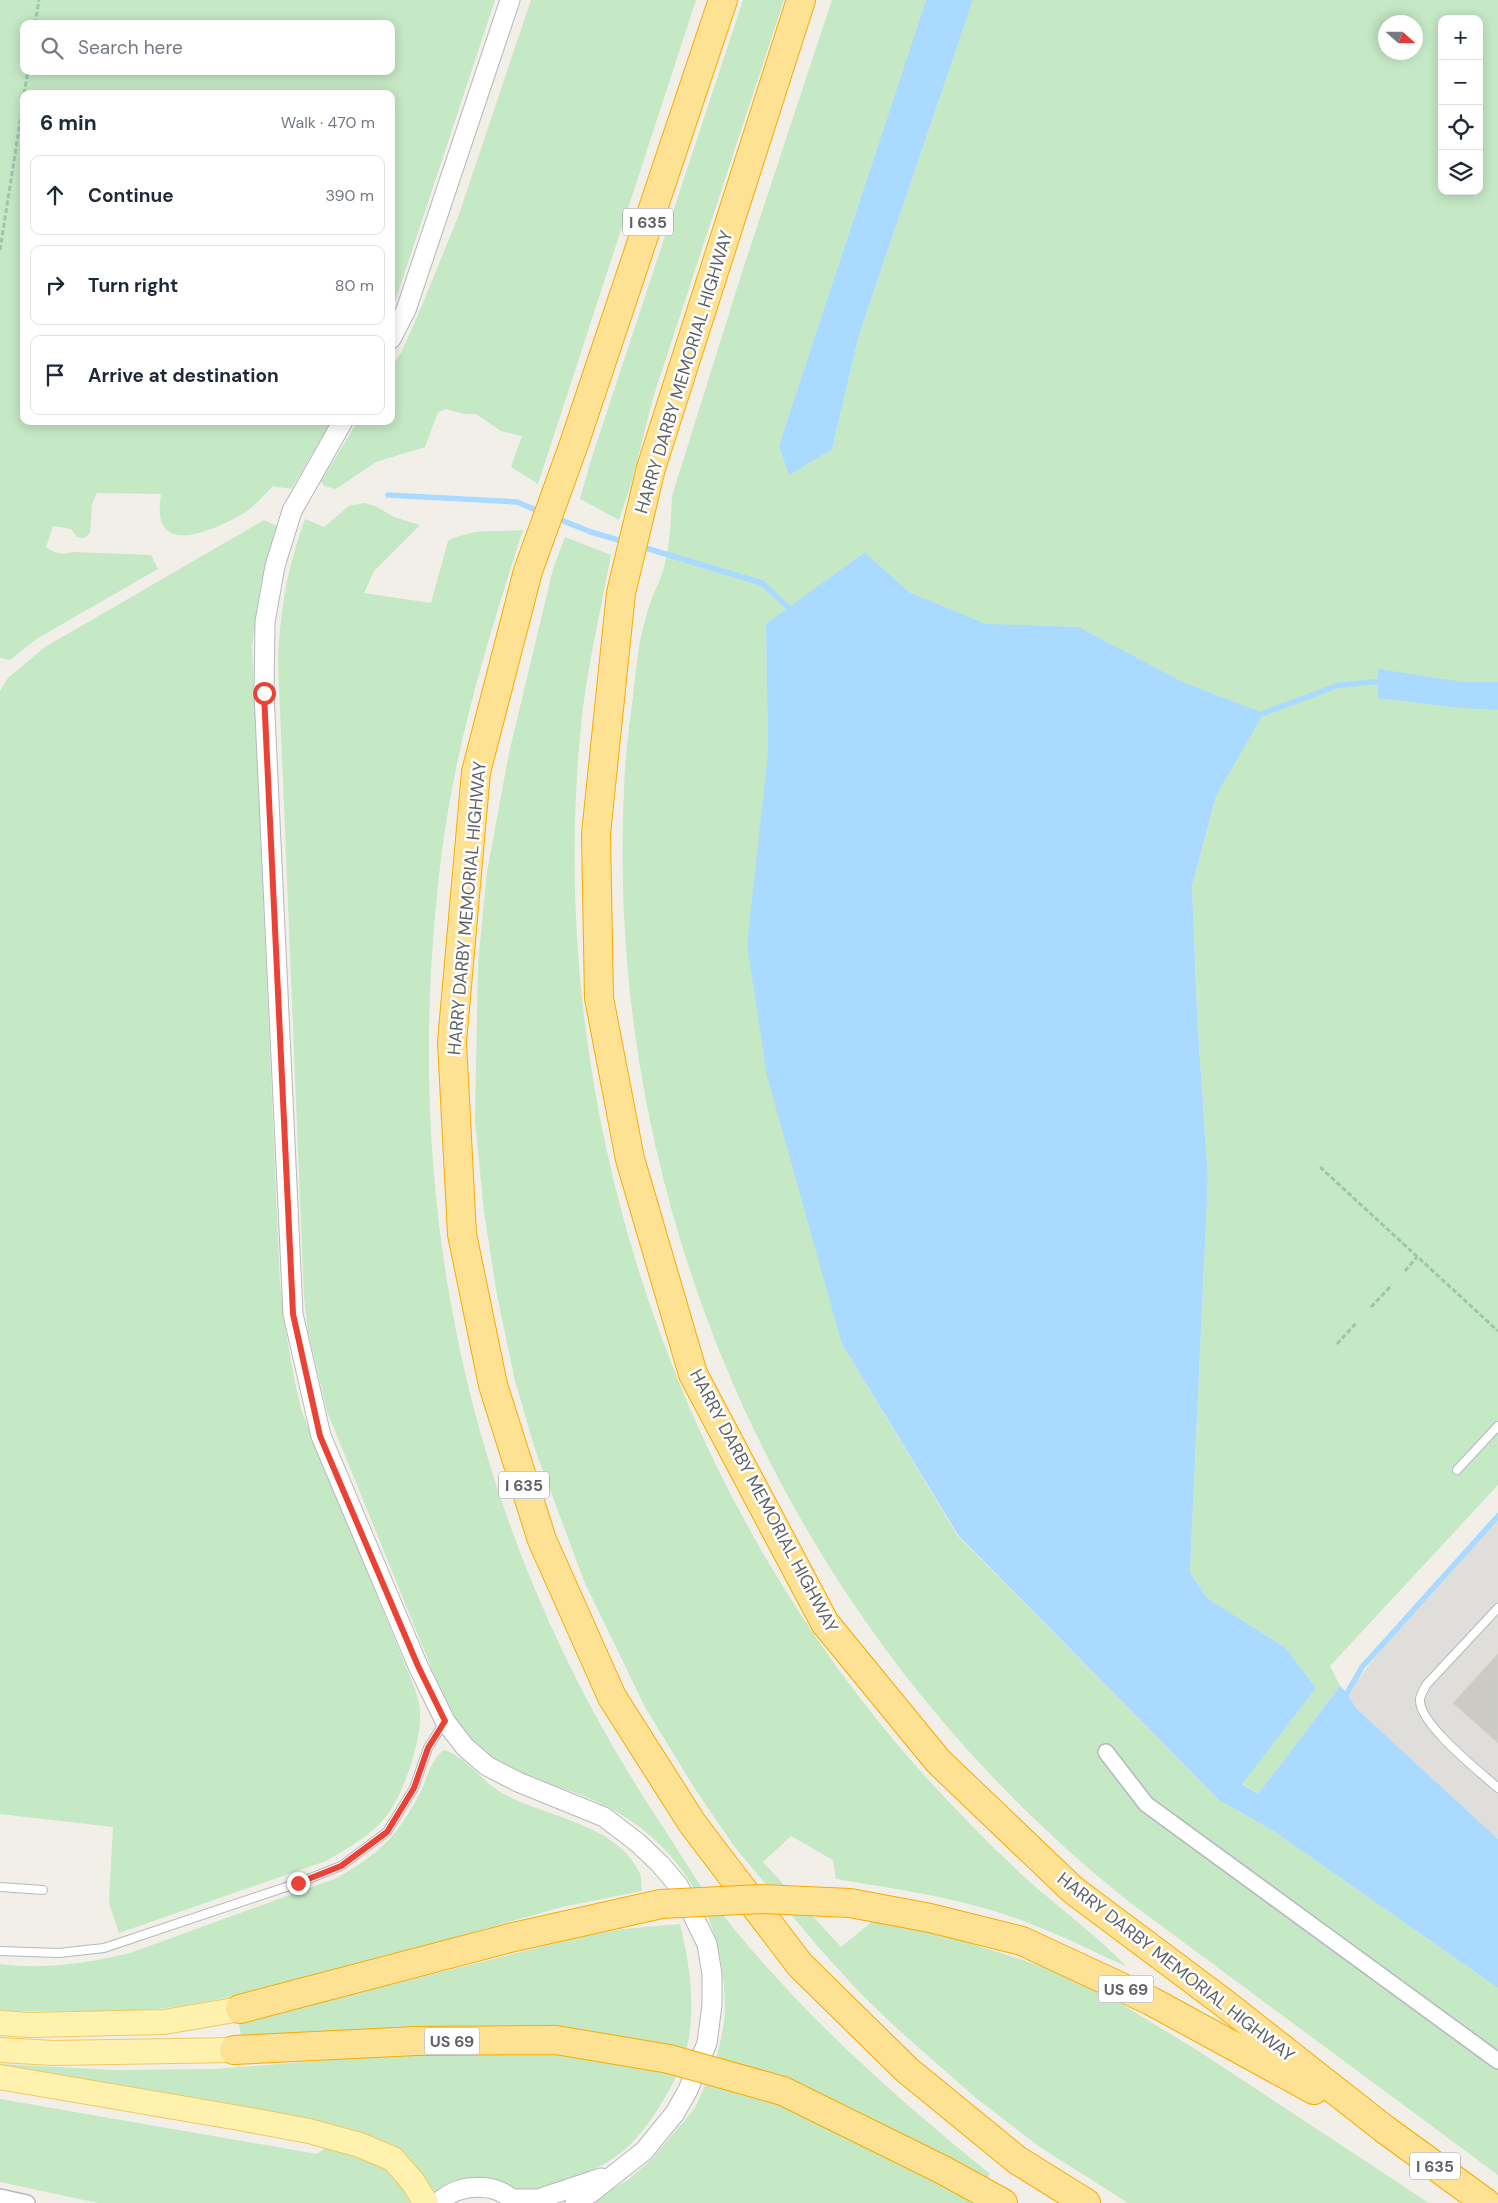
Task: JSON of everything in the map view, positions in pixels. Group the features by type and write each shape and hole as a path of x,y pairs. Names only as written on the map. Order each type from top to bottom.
{"highway":[{"name":"HARRY DARBY MEMORIAL HIGHWAY","path":"723,0 574,444 528,571 476,772 452,1042 462,1234 493,1385 542,1540 612,1697 692,1823 800,1965 907,2070 1016,2160 1086,2203"},
{"name":"HARRY DARBY MEMORIAL HIGHWAY","path":"801,0 651,468 621,593 596,834 599,998 630,1159 693,1374 825,1623 938,1761 1073,1890 1224,2003 1383,2128 1486,2203"},
{"name":"US 69","path":"240,2009 514,1937 661,1904 761,1899 850,1903 930,1918 1022,1941 1151,2001 1383,2128"},
{"name":"US 69","path":"234,2050 416,2041 556,2040 669,2059 783,2091 943,2170 1003,2203"}],"main road":[{"name":"US 69","path":"0,2023 29,2025 164,2022 240,2009"},
{"name":"US 69","path":"0,2050 53,2054 234,2050"},
{"path":"0,2077 309,2131 360,2144 393,2160 413,2182 426,2203"}],"street":[{"path":"395,331 406,310 510,0"},
{"path":"341,425 292,511 274,566 265,622 264,693 293,1314 320,1436 418,1666 445,1721 465,1747 487,1766 518,1782 604,1816 638,1843 678,1885 707,1944 712,1974 712,2005 707,2043 676,2113 644,2151 575,2203"},
{"path":"1106,1752 1146,1804 1498,2061"},
{"path":"438,2203 460,2189 478,2186 496,2190 514,2201 538,2199 616,2173"},
{"path":"0,2198 27,2203"}],"lane":[{"path":"1457,1470 1498,1426"},
{"path":"1498,1608 1426,1686 1420,1699 1422,1711 1432,1728 1498,1788"},
{"path":"0,1952 59,1953 104,1948 298,1883 341,1866 387,1832 414,1788 428,1748 445,1721"},
{"path":"0,1886 43,1890"}],"path":[{"path":"36,20 39,0"},
{"path":"25,90 27,75"},
{"path":"0,250 20,121"},
{"path":"1320,1167 1498,1332"},
{"path":"1405,1271 1417,1257"},
{"path":"1371,1307 1392,1285"},
{"path":"1337,1344 1357,1322"}],"shaded area":[{"path":"1498,1516 1498,1839 1356,1708 1347,1693 1401,1624"}],"green space":[{"path":"0,0 495,0 395,302 395,90 20,90 20,425 330,425 291,489 273,486 244,513 226,523 202,532 179,535 170,532 163,525 160,518 161,494 97,493 92,504 90,533 84,538 77,537 71,529 53,526 46,547 62,554 73,552 151,555 158,569 38,638 10,660 0,658"},
{"path":"531,0 696,0 538,484 511,467 522,436 501,431 476,414 465,414 446,409 438,412 425,447 376,462 336,489 324,486 321,481 356,425 395,425 395,362 418,315 458,217"},
{"path":"743,0 784,0 653,398 632,481 619,520 580,499 591,460"},
{"path":"832,0 926,0 779,445 832,449 859,335 973,0 1498,0 1498,1485 1330,1666 1340,1686 1258,1794 1242,1783 1316,1688 1286,1648 1207,1598 1190,1572 1208,1178 1198,1031 1192,886 1216,796 1263,713 1185,683 1079,627 987,625 909,592 865,552 766,625 768,753 842,1344 957,1535 1219,1800 1272,1830 1498,1988 1498,2175 1128,1901 1009,1794 905,1675 816,1545 743,1406 686,1259 647,1107 626,950 624,790 627,743 640,641 650,603 661,578 667,555 672,496 744,266"},
{"path":"364,503 375,506 394,517 420,525 374,571 364,593 431,603 448,541 477,532 523,530 475,689 448,810 442,851 431,981 430,1110 440,1236 462,1360 495,1481 539,1600 595,1715 703,1889 767,1968 802,2005 874,2075 990,2174 986,2181 716,2062 725,2015 723,1973 716,1939 704,1907 688,1878 667,1852 642,1829 614,1810 581,1795 512,1770 486,1755 469,1738 452,1713 435,1677 327,1411 308,1332 304,1297 278,659 286,588 305,519 324,527 349,506"},
{"path":"264,520 277,526 261,583 252,646 280,1284 284,1317 302,1412 415,1689 420,1707 420,1723 411,1765 400,1793 382,1822 359,1840 326,1861 119,1933 109,1903 113,1827 0,1814 0,691 8,678 45,647"},
{"path":"565,537 611,555 589,668 580,736 575,876 584,1016 608,1155 645,1290 696,1421 759,1547 835,1665 923,1774 988,1843 1126,1966 1008,1915 935,1896 836,1879 833,1860 791,1836 763,1862 841,1947 874,1920 918,1927 1067,1976 1113,1999 1200,2052 1429,2203 1128,2203 1040,2147 976,2098 862,1995 820,1949 734,1846 695,1789 645,1707 584,1581 535,1449 515,1381 497,1295 484,1212 475,1120 478,963 487,872 509,753 553,569"},
{"path":"444,1750 460,1758 502,1793 578,1823 614,1842 628,1856 639,1872 642,1891 562,1907 269,1990 181,2006 133,2012 0,2011 0,1964 16,1966 65,1965 130,1953 337,1878 375,1853 393,1835 410,1812 435,1760"},
{"path":"680,1924 687,1956 691,1989 691,2022 685,2055 242,2043 239,2023 585,1936 623,1929"},
{"path":"471,2049 562,2054 638,2066 677,2075 658,2109 632,2143 599,2167 549,2188 529,2191 513,2188 497,2181 479,2178 462,2180 430,2196 408,2165 0,2073 0,2064 114,2070 214,2069"},
{"path":"708,2079 781,2102 978,2203 588,2203 628,2180 652,2159 695,2108"},
{"path":"0,2099 317,2154 330,2145 375,2157 405,2188 412,2203 98,2203 0,2182"}],"water":[{"path":"926,0 973,0 859,335 832,449 789,475 779,445"},
{"path":"865,552 909,592 986,624 1079,627 1185,683 1264,713 1216,796 1192,886 1198,1031 1208,1178 1190,1572 1207,1598 1286,1648 1316,1688 1242,1784 1258,1794 1340,1686 1347,1693 1356,1708 1498,1839 1498,1988 1272,1830 1219,1800 958,1535 842,1344 767,1076 747,944 768,753 766,624"},
{"path":"1378,669 1463,682 1498,682 1498,710 1461,708 1378,698"}],"building":[{"path":"1498,1654 1498,1743 1453,1703"}],"waterway":[{"path":"388,495 517,502 543,513"},
{"path":"556,518 591,532 625,542"},
{"path":"639,546 762,583 789,608"},
{"path":"1264,713 1339,685 1384,681"},
{"path":"1347,1693 1362,1667 1498,1516"}],"route":[{"path":"264,693 293,1314 320,1436 418,1666 445,1721 428,1748 414,1788 387,1832 341,1866 298,1883"}]}
